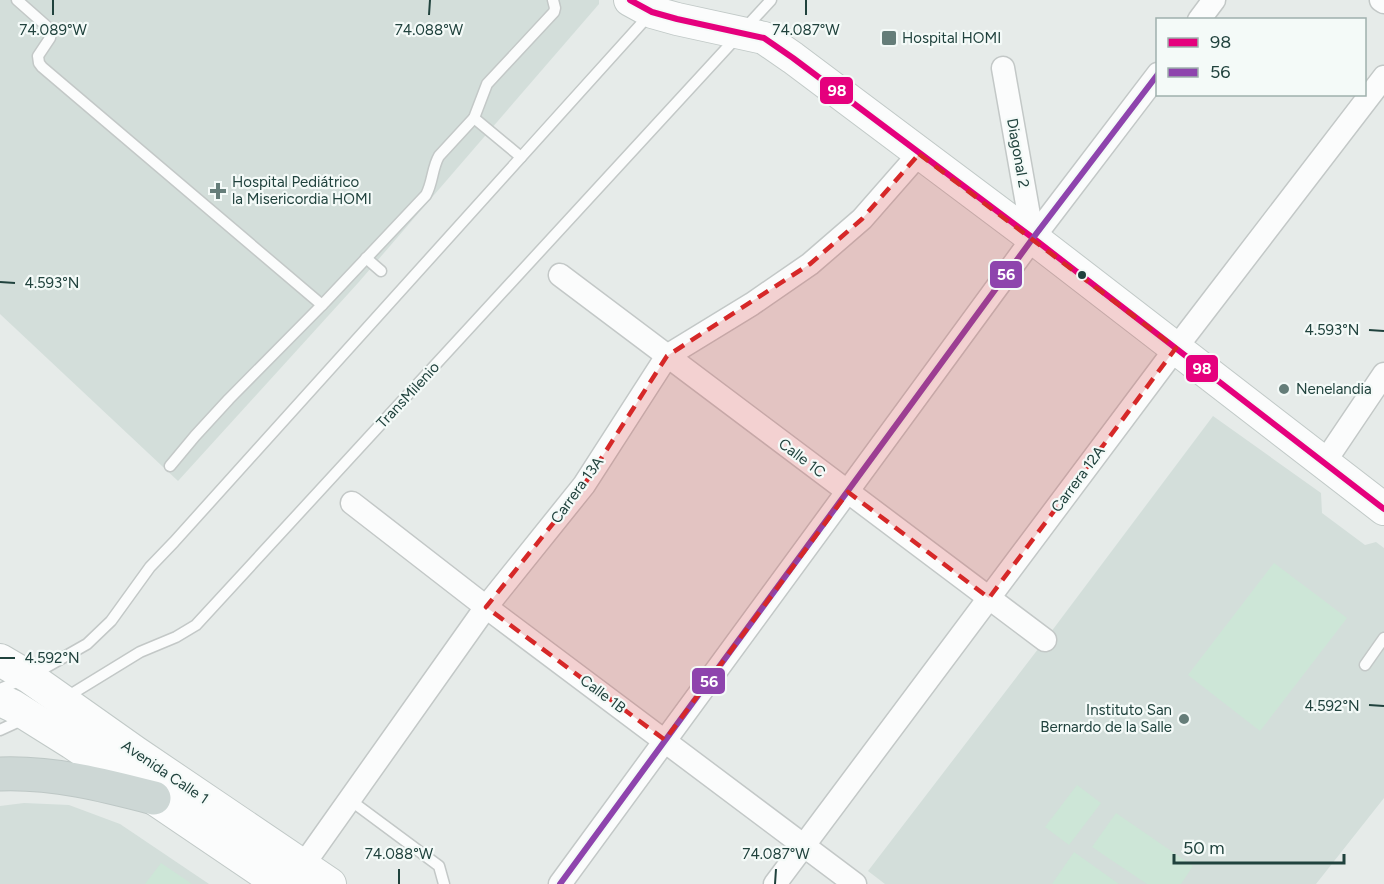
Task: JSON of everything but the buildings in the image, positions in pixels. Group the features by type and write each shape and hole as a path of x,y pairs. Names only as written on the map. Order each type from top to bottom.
{"main road":[{"path":"0,774 85,781 154,798"}],"street":[{"path":"1200,18 1214,0"},
{"path":"648,4 677,19 764,38 1033,238 1384,509"},
{"name":"Diagonal 2","path":"1003,68 1033,238"},
{"path":"560,884 1033,238 1156,77"},
{"name":"Carrera 12A","path":"775,884 1176,348 1384,77"},
{"name":"Carrera 13A","path":"291,878 350,800 486,607 584,485 667,356 752,304 810,264 862,219 919,153"},
{"name":"Calle 1C","path":"560,275 1045,640"},
{"path":"1324,463 1384,374"},
{"name":"Calle 1B","path":"352,503 486,607 855,884"},
{"name":"Avenida Calle 1","path":"0,660 29,677 46,708 72,743 154,798 291,878 330,884"},
{"name":"Avenida Calle 1","path":"0,700 46,708 291,878"}],"lane":[{"path":"17,0 51,30 50,38 38,56 42,67 322,304"},
{"path":"170,466 229,399 426,195 439,156 474,118 487,84 554,12 553,0"},
{"name":"TransMilenio","path":"0,730 46,708 140,652 176,637 196,625 771,0"},
{"path":"0,689 29,677 87,645 111,621 160,555 521,156 648,4"},
{"path":"474,118 521,156"},
{"path":"366,258 381,271"},
{"path":"1365,665 1384,638"},
{"path":"350,800 439,866 444,884"}],"highlighted area":[{"path":"919,154 1176,348 989,598 848,492 665,740 486,607 584,485 667,356 810,264 862,219"}],"shaded area":[{"name":"Hospital Pediátrico la Misericordia HOMI","path":"0,0 599,0 599,4 358,283 178,481 0,314"},
{"name":"Instituto San Bernardo de la Salle","path":"1213,416 1321,493 1322,513 1365,545 1376,542 1384,548 1384,798 1316,884 885,884 868,871"},
{"path":"24,803 69,805 120,824 209,884 0,884 0,806"}],"green space":[{"path":"1274,563 1347,618 1260,731 1188,675"},
{"path":"1077,785 1101,803 1069,845 1045,827"},
{"path":"1116,813 1193,866 1181,884 1147,884 1092,847"},
{"path":"1074,852 1119,884 1052,884"},
{"path":"161,863 192,884 145,884"}],"transit line":[{"name":"98","path":"630,0 652,12 764,38 1033,238 1384,509"},
{"name":"56","path":"560,884 1033,238 1156,77"}],"place":[{"name":"Hospital HOMI","path":"889,38"},
{"name":"Hospital Pediátrico la Misericordia HOMI","path":"218,191"},
{"name":"Nenelandia","path":"1284,389"},
{"name":"Instituto San Bernardo de la Salle","path":"1184,719"}]}
